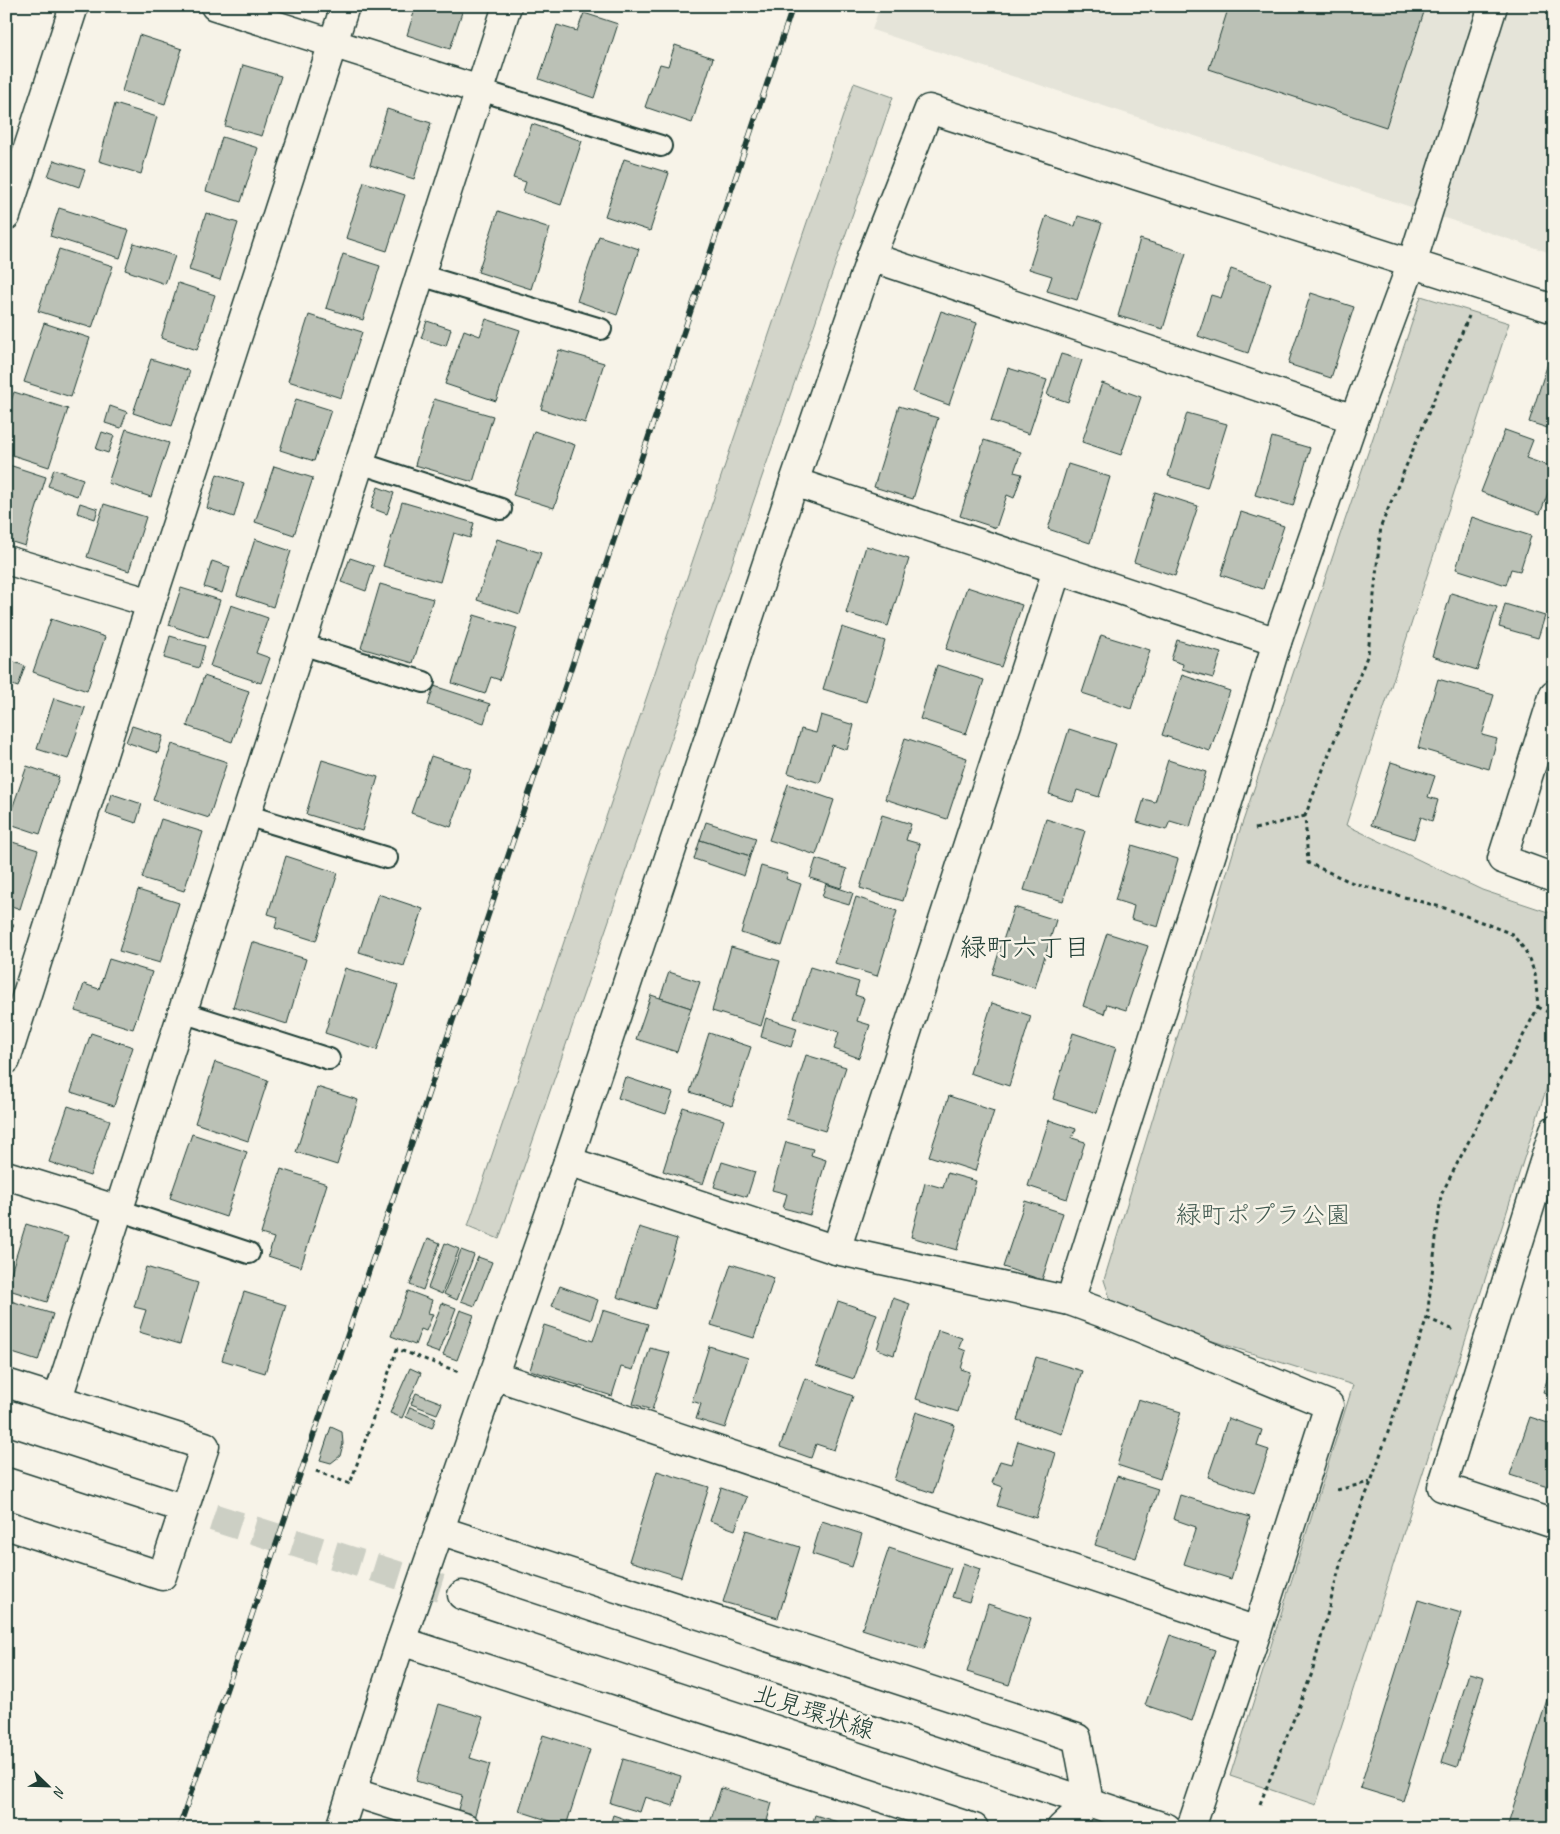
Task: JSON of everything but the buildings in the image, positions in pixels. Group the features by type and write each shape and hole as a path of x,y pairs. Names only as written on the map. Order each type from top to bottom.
{"street":[{"path":"6,216 74,6"},
{"path":"216,6 480,90"},
{"path":"6,1060 151,603 346,6"},
{"path":"58,1398 507,6"},
{"path":"1070,1301 1277,642 1354,419 1412,263 1493,6"},
{"path":"340,1828 401,1641 568,1161 794,482 871,257 929,109 1554,309"},
{"path":"871,257 1354,419"},
{"path":"794,482 1277,642"},
{"path":"6,560 151,603"},
{"path":"836,1250 1057,570"},
{"path":"1554,694 1502,859 1554,878"},
{"path":"1554,1130 1442,1488 1554,1524"},
{"path":"568,1161 836,1250 1070,1301 1112,1316 1330,1405 1191,1828"},
{"path":"6,1175 119,1210"},
{"path":"491,1379 1257,1631"},
{"path":"6,1382 205,1446 162,1576 6,1525"},
{"path":"6,1451 173,1504"},
{"path":"439,1530 1077,1738 1089,1802 1061,1828"},
{"name":"北見環状線","path":"462,1595 1167,1828"},
{"path":"401,1641 974,1828"},
{"path":"352,1792 466,1828"}],"lane":[{"path":"480,90 661,146"},
{"path":"420,275 601,329"},
{"path":"360,463 501,509"},
{"path":"301,644 424,682"},
{"path":"246,815 387,858"},
{"path":"182,1012 329,1059"},
{"path":"119,1210 249,1253"}],"path":[{"path":"1260,1804 1312,1673 1344,1550 1371,1482 1427,1318 1442,1195 1538,1007 1535,973 1525,950 1512,934 1448,909 1353,883 1308,863 1306,816 1368,654 1381,526 1471,312 1484,286"},
{"path":"1219,831 1239,833 1306,816"},
{"path":"1538,1007 1554,1015"},
{"path":"316,1471 350,1484 397,1349 491,1379"}],"shaded area":[{"path":"880,6 1554,6 1554,254 872,30"}],"green space":[{"path":"854,83 893,97 499,1239 468,1226"},
{"name":"緑町ポプラ公園","path":"1421,296 1509,323 1346,825 1482,890 1554,914 1554,1065 1316,1805 1230,1776 1353,1385 1114,1310 1104,1280 1239,833"}],"tunnel":[{"path":"173,1505 462,1595"}],"railway":[{"path":"179,1828 329,1390 793,6"}],"district":[{"name":"緑町六丁目","path":"1025,947"}]}
